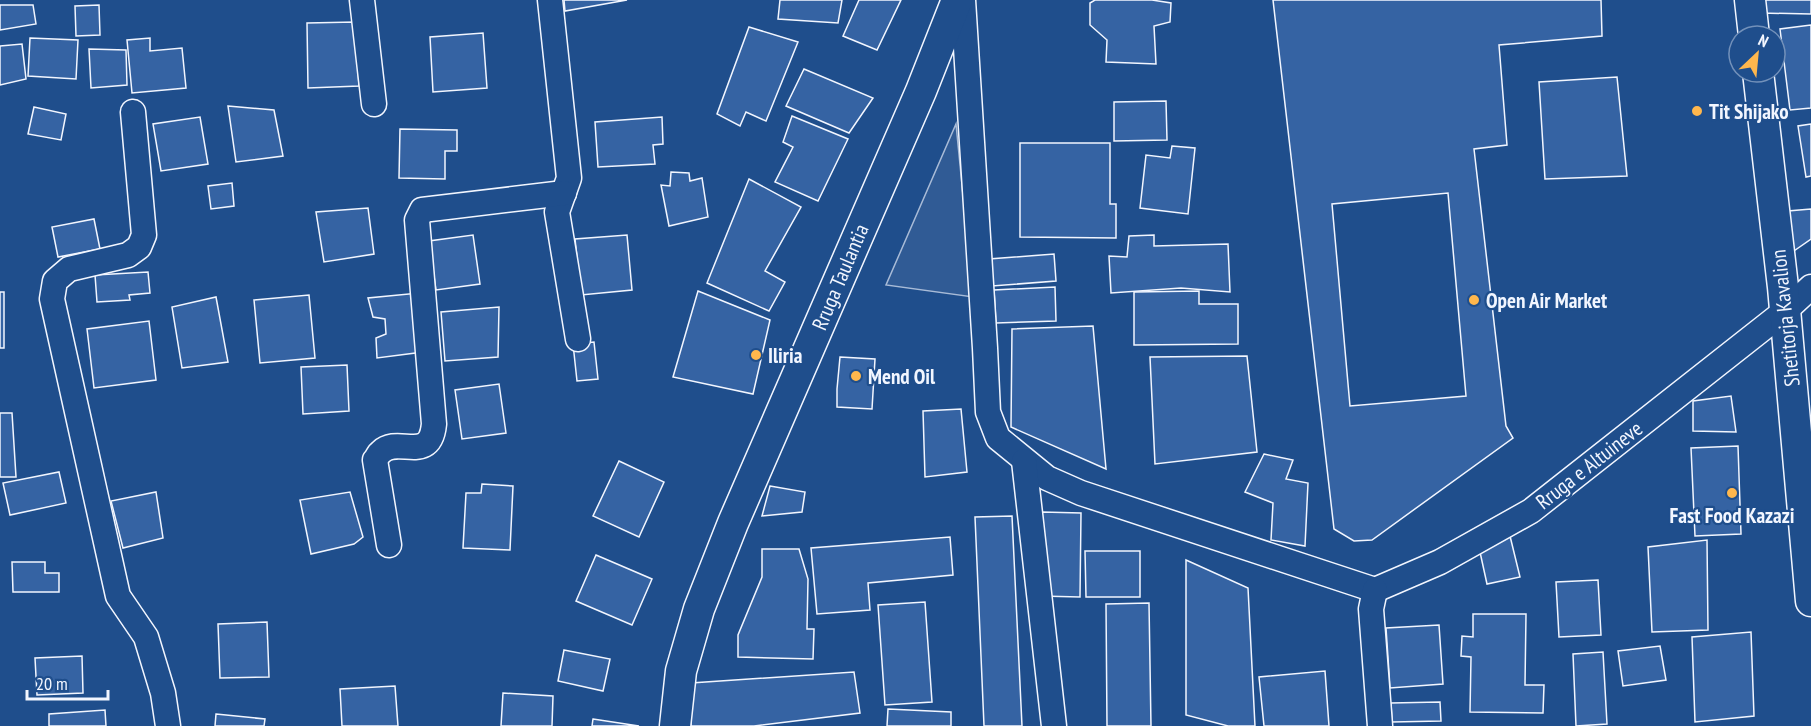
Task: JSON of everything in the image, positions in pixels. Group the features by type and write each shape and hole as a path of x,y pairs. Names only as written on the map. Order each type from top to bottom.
{"street":[{"path":"362,0 374,104"},
{"path":"550,0 569,178 557,212 578,339"},
{"name":"Rruga Taulantia","path":"675,726 681,671 699,609 733,523 921,91 957,0"},
{"path":"963,0 988,412 998,438 1047,478 1081,493 1376,590 1371,609 1380,726"},
{"path":"1750,0 1753,24"},
{"name":"Shetitorja Kavalion","path":"1759,84 1785,311 1811,601"},
{"path":"133,112 144,235 140,247 128,255 69,269 55,281 52,299 118,596 147,637 163,693 168,726"},
{"path":"389,545 375,460 382,450 416,448 427,443 433,437 434,430 417,220 422,210 564,193"},
{"name":"Rruga e Altuineve","path":"1376,590 1440,562 1531,511 1785,311 1811,287"},
{"path":"1024,461 1054,726"}],"shaded area":[{"path":"956,124 973,297 886,285"}],"building":[{"path":"564,0 627,0 565,11"},
{"path":"780,0 842,0 838,23 778,19"},
{"path":"859,0 901,0 877,50 843,36"},
{"path":"1095,0 1152,0 1171,3 1170,22 1154,26 1156,64 1106,62 1107,40 1090,25 1090,3"},
{"name":"Open Air Market","path":"1273,0 1601,0 1602,36 1499,45 1507,145 1474,149 1506,426 1513,438 1372,540 1354,541 1334,529","holes":["1448,193 1466,396 1350,406 1332,204"]},
{"path":"1759,0 1811,0 1811,14 1760,13"},
{"path":"0,5 33,5 36,24 0,30"},
{"path":"99,5 100,35 76,36 75,6"},
{"path":"355,22 359,86 308,88 307,23"},
{"path":"1811,25 1811,108 1790,110 1787,84 1787,28"},
{"path":"749,27 798,42 766,121 746,112 740,126 717,114"},
{"path":"483,33 487,88 433,92 430,37"},
{"path":"30,38 78,40 76,79 28,76"},
{"path":"150,38 150,51 182,48 186,88 132,93 127,40"},
{"path":"22,44 26,79 0,85 0,46"},
{"path":"89,49 126,50 127,85 91,88"},
{"path":"804,69 873,98 849,133 786,106"},
{"path":"1617,77 1627,176 1545,179 1539,82"},
{"path":"1166,101 1167,140 1114,141 1114,102"},
{"path":"228,106 274,110 283,156 236,162"},
{"path":"34,107 66,114 61,140 28,134"},
{"path":"792,116 848,139 818,201 775,182 793,147 783,142"},
{"path":"200,117 208,164 161,171 153,124"},
{"path":"662,117 663,144 653,145 655,164 598,167 595,122"},
{"path":"1811,124 1811,176 1806,177 1798,126"},
{"path":"400,129 457,130 457,151 445,151 445,179 399,178"},
{"path":"1020,143 1110,143 1110,204 1116,204 1116,238 1020,237"},
{"path":"1172,146 1195,148 1188,214 1140,208 1146,155 1170,158"},
{"path":"671,172 689,173 690,181 702,178 708,217 669,226 661,185 670,186"},
{"path":"749,179 801,207 765,271 785,282 769,311 707,283"},
{"path":"232,183 234,206 211,209 208,186"},
{"path":"368,208 374,254 324,262 316,212"},
{"path":"1811,209 1811,239 1791,253 1788,211"},
{"path":"94,219 100,249 58,257 52,227"},
{"path":"473,235 480,284 436,290 429,241"},
{"path":"627,235 632,290 581,295 575,239"},
{"path":"1154,235 1154,246 1228,244 1230,292 1181,288 1111,293 1109,256 1127,257 1129,236"},
{"path":"1054,254 1056,281 992,286 989,259"},
{"path":"148,272 150,293 129,295 130,300 97,302 95,275"},
{"path":"1055,287 1056,321 996,323 994,290"},
{"path":"698,291 770,320 753,394 673,377"},
{"path":"1199,291 1199,304 1238,304 1238,344 1134,345 1134,292"},
{"path":"0,292 4,292 4,348 0,348"},
{"path":"419,293 423,352 377,358 376,338 386,334 385,319 373,317 368,298"},
{"path":"309,295 315,358 260,363 254,300"},
{"path":"216,297 228,362 182,368 172,307"},
{"path":"499,307 498,357 445,361 441,312"},
{"path":"149,321 156,380 94,388 87,329"},
{"path":"1093,326 1106,469 1011,427 1012,329"},
{"path":"594,342 598,379 577,381 573,344"},
{"path":"1247,356 1257,452 1155,464 1150,357"},
{"name":"Mend Oil","path":"840,357 875,359 872,409 837,407"},
{"path":"347,365 349,411 303,414 301,367"},
{"path":"499,384 506,433 462,439 455,390"},
{"path":"1731,396 1736,432 1693,431 1693,401"},
{"path":"961,409 967,472 925,477 923,411"},
{"path":"0,413 12,413 16,477 0,477"},
{"path":"1738,446 1741,534 1695,536 1691,448"},
{"path":"1264,454 1293,460 1286,479 1308,483 1305,546 1271,540 1273,503 1245,492"},
{"path":"619,461 664,482 639,537 593,516"},
{"path":"59,472 66,503 10,515 3,483"},
{"path":"482,484 513,486 510,550 463,548 466,493 481,493"},
{"path":"770,486 805,492 802,512 762,516"},
{"path":"156,492 163,538 123,548 111,501"},
{"path":"350,492 363,537 354,544 311,554 300,500"},
{"path":"1042,512 1081,513 1080,597 1040,596"},
{"path":"1012,516 1022,726 984,726 975,517"},
{"path":"1510,536 1520,577 1487,584 1478,543"},
{"path":"950,537 953,575 868,583 870,610 817,614 811,548"},
{"path":"1707,540 1708,630 1652,632 1648,547"},
{"path":"762,549 799,549 808,579 807,629 814,629 813,659 738,657 738,635 762,577"},
{"path":"1085,551 1140,551 1140,597 1086,597"},
{"path":"596,555 652,579 632,625 576,601"},
{"path":"1186,560 1248,588 1255,726 1228,726 1186,715"},
{"path":"12,562 45,562 45,573 59,573 59,592 13,592"},
{"path":"1598,580 1601,635 1559,637 1556,582"},
{"path":"925,602 932,702 885,705 878,605"},
{"path":"1149,603 1151,726 1107,726 1106,604"},
{"path":"1473,614 1526,614 1525,685 1544,685 1543,713 1470,712 1471,657 1461,656 1462,636 1473,637"},
{"path":"267,622 269,677 220,678 218,624"},
{"path":"1439,625 1443,684 1390,688 1386,628"},
{"path":"1751,632 1754,716 1695,722 1692,637"},
{"path":"1660,646 1666,680 1623,686 1618,651"},
{"path":"564,650 610,659 603,691 558,681"},
{"path":"1603,652 1607,724 1576,726 1573,654"},
{"path":"82,656 83,693 37,695 35,658"},
{"path":"1325,671 1329,726 1264,726 1259,677"},
{"path":"854,672 860,713 754,726 691,726 691,683"},
{"path":"395,686 398,726 342,726 340,689"},
{"path":"503,693 553,696 552,726 501,726"},
{"path":"1440,702 1441,721 1392,722 1391,703"},
{"path":"888,709 951,712 951,726 887,726"},
{"path":"105,710 106,726 49,726 49,714"},
{"path":"216,714 265,719 264,726 215,726"},
{"path":"593,719 639,726 592,726"}],"place":[{"name":"Tit Shijako","path":"1697,111"},
{"name":"Open Air Market","path":"1474,300"},
{"name":"Iliria","path":"756,355"},
{"name":"Mend Oil","path":"856,376"},
{"name":"Fast Food Kazazi","path":"1732,493"}]}
